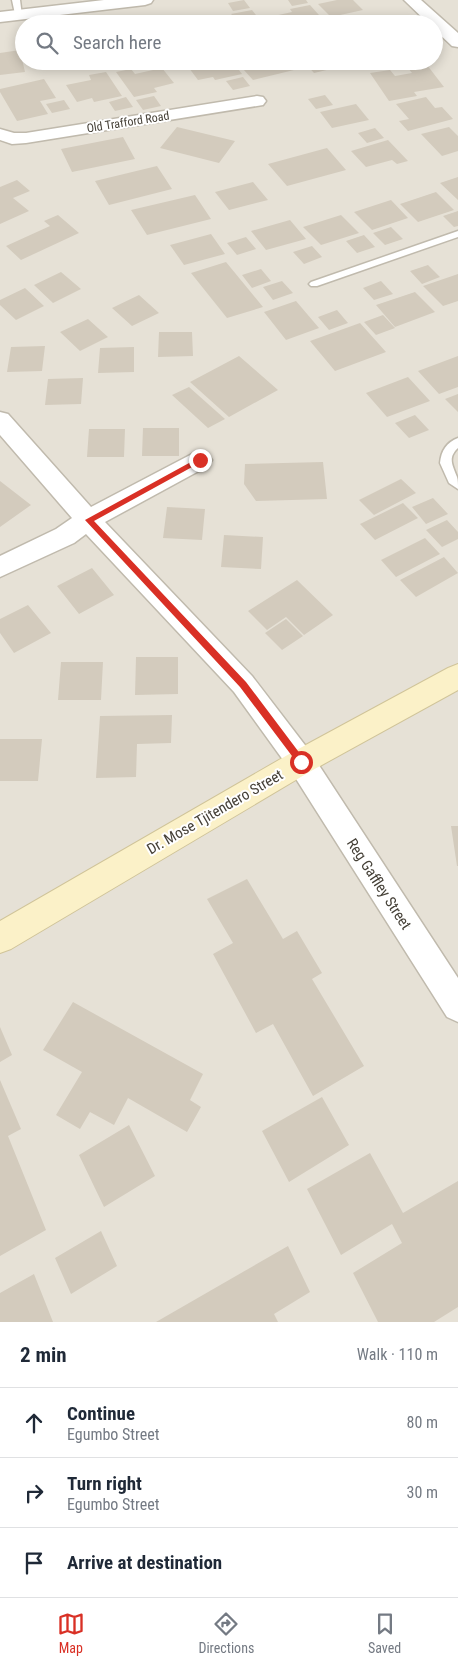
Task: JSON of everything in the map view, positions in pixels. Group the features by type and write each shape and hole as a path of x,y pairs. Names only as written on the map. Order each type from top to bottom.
{"street":[{"path":"0,17 17,7 145,0"},
{"path":"412,0 428,15"},
{"path":"443,28 458,42"},
{"name":"Old Trafford Road","path":"0,134 12,139 26,138 257,101"},
{"name":"Reg Gaffley Street","path":"0,420 88,520 243,684 301,762 458,1006"},
{"path":"0,568 65,536 88,520 200,460"},
{"name":"Dr. Mose Tjitendero Street","path":"0,938 301,762 458,676"}],"lane":[{"path":"314,284 458,234"},
{"path":"458,442 448,450 446,467 458,486"}],"shaded area":[{"path":"0,0 458,0 458,1322 0,1322"}],"building":[{"path":"244,0 250,8 233,11 228,3"},
{"path":"288,0 306,0 308,3 292,6"},
{"path":"337,0 353,0 363,10 340,15 329,15 318,4"},
{"path":"310,5 319,15 278,15 292,12 290,9"},
{"path":"252,10 256,15 232,15"},
{"path":"15,51 15,70 25,70 25,72 0,75 0,53"},
{"path":"132,70 135,74 164,70 174,83 154,88 157,92 134,97 116,72"},
{"path":"190,70 239,70 242,74 215,80 213,77 198,80"},
{"path":"244,70 294,70 253,80"},
{"path":"311,70 327,70 314,73"},
{"path":"390,70 395,76 412,73 410,70 431,70 444,87 414,92 417,96 389,101 370,73"},
{"path":"106,72 122,96 94,102 92,98 77,102 66,85 91,80 89,75"},
{"path":"243,77 250,86 233,90 226,81"},
{"path":"44,79 56,98 40,101 48,114 17,121 0,89"},
{"path":"325,95 333,105 316,109 308,99"},
{"path":"154,96 161,106 143,110 136,100"},
{"path":"126,97 133,107 115,111 109,102"},
{"path":"426,97 435,108 442,107 453,119 408,131 399,121 409,119 396,104"},
{"path":"64,100 70,109 52,113 46,104"},
{"path":"356,104 369,120 332,128 320,112"},
{"path":"177,127 235,141 219,163 160,148"},
{"path":"449,127 458,136 458,151 442,156 421,134"},
{"path":"375,128 384,138 367,143 358,133"},
{"path":"123,137 135,159 72,172 61,149"},
{"path":"388,140 408,161 397,164 392,160 366,167 351,151"},
{"path":"327,148 346,170 287,186 268,164"},
{"path":"157,166 172,189 109,205 95,181"},
{"path":"458,177 458,200 440,183"},
{"path":"17,180 30,191 13,198 29,211 0,224 0,187"},
{"path":"253,182 268,200 229,210 215,192"},
{"path":"436,192 454,210 418,222 400,204"},
{"path":"195,195 211,219 147,235 131,210"},
{"path":"391,200 408,218 372,230 354,212"},
{"path":"458,211 458,226 454,227 443,216"},
{"path":"58,215 79,233 21,260 6,246 50,226 44,221"},
{"path":"341,215 359,233 321,245 303,227"},
{"path":"290,220 306,239 266,250 251,231"},
{"path":"391,227 403,239 385,245 373,233"},
{"path":"211,234 225,254 184,265 170,245"},
{"path":"364,235 375,247 357,253 346,241"},
{"path":"246,237 256,249 237,255 227,243"},
{"path":"312,246 322,257 304,264 293,252"},
{"path":"226,262 263,307 227,318 191,273"},
{"path":"428,265 440,277 422,284 410,271"},
{"path":"261,269 271,281 252,288 242,275"},
{"path":"61,272 81,289 53,303 34,285"},
{"path":"458,274 458,301 443,306 423,286"},
{"path":"282,281 293,293 273,300 263,287"},
{"path":"381,281 393,294 374,300 363,288"},
{"path":"25,288 44,306 16,320 0,305 0,300"},
{"path":"415,292 435,312 395,327 376,305"},
{"path":"139,295 159,313 132,326 112,308"},
{"path":"296,301 319,328 286,340 264,312"},
{"path":"337,310 348,323 329,330 318,317"},
{"path":"383,315 395,328 376,335 364,322"},
{"path":"88,319 108,337 80,351 60,332"},
{"path":"360,323 386,352 335,371 310,341"},
{"path":"159,332 192,332 193,356 158,357"},
{"path":"45,346 42,371 7,372 11,347"},
{"path":"134,347 134,372 98,373 100,348"},
{"path":"239,356 278,390 229,417 190,382"},
{"path":"458,356 458,387 439,394 418,371"},
{"path":"408,377 430,401 387,417 366,393"},
{"path":"83,378 81,404 45,405 48,379"},
{"path":"189,387 225,419 208,428 172,395"},
{"path":"458,394 458,412 445,399"},
{"path":"415,415 429,430 409,438 395,423"},
{"path":"143,428 179,428 179,456 142,456"},
{"path":"89,429 125,429 124,457 87,457"},
{"path":"323,462 327,499 256,501 244,484 245,464"},
{"path":"401,479 416,493 374,515 359,500"},
{"path":"0,481 31,505 0,527"},
{"path":"433,498 448,514 426,524 412,507"},
{"path":"403,503 418,518 375,540 360,524"},
{"path":"167,507 205,509 202,540 163,538"},
{"path":"447,520 458,532 458,539 442,547 426,530"},
{"path":"224,535 263,537 261,569 221,567"},
{"path":"425,538 440,554 396,577 381,560"},
{"path":"444,557 458,573 416,597 400,580"},
{"path":"92,568 114,595 79,614 57,586"},
{"path":"297,580 333,615 304,635 286,617 267,630 248,611"},
{"path":"28,605 51,633 14,653 0,633 0,619"},
{"path":"286,619 303,636 282,650 265,633"},
{"path":"136,657 178,657 178,694 135,695"},
{"path":"61,662 103,662 101,700 58,700"},
{"path":"172,715 171,743 137,744 136,777 96,778 100,716"},
{"path":"0,739 42,739 38,781 0,781"},
{"path":"451,826 458,826 458,866 457,866"},
{"path":"247,879 283,939 297,931 322,973 312,979 364,1066 313,1096 273,1024 256,1033 213,954 233,943 207,899"},
{"path":"73,1002 203,1074 190,1100 201,1107 187,1132 128,1098 114,1125 90,1112 80,1129 56,1115 82,1072 43,1050"},
{"path":"0,1027 12,1055 0,1062"},
{"path":"0,1080 21,1129 8,1136 46,1230 0,1256"},
{"path":"322,1097 349,1145 289,1182 262,1131"},
{"path":"129,1125 155,1176 104,1207 79,1155"},
{"path":"370,1153 403,1213 458,1181 458,1307 434,1322 378,1322 353,1273 402,1243 392,1224 341,1255 307,1189"},
{"path":"101,1231 117,1266 71,1294 55,1258"},
{"path":"288,1246 310,1292 274,1314 278,1322 156,1322"},
{"path":"34,1274 53,1322 0,1322 0,1293"}],"route":[{"path":"200,460 88,520 243,684 301,762"}]}
